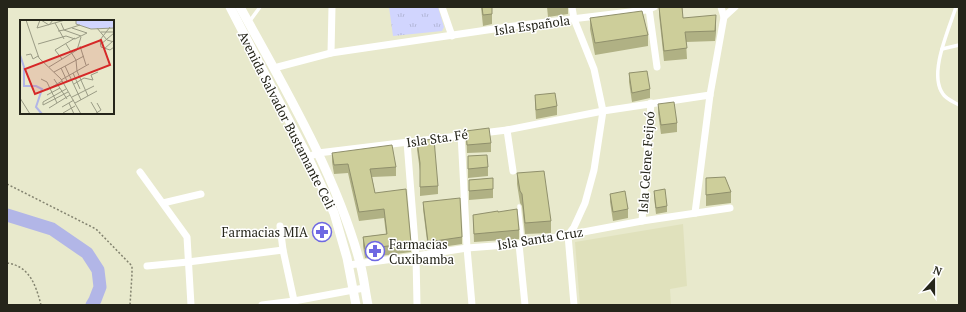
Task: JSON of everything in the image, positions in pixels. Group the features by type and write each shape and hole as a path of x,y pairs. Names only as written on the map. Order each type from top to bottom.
{"main road":[{"name":"Avenida Salvador Bustamante Celi","path":"230,7 274,68 318,153 340,205 360,264 368,305"},
{"name":"Avenida Salvador Bustamante Celi","path":"240,7 244,25 334,213 349,265 356,305"}],"street":[{"path":"331,54 332,7"},
{"path":"442,7 452,36"},
{"path":"572,7 574,19 594,69 603,111 594,170 585,202 574,227 568,235 574,305"},
{"path":"695,213 710,95 724,18 721,7"},
{"path":"724,18 735,7"},
{"path":"651,8 657,67"},
{"name":"Isla Española","path":"274,68 331,54 651,8"},
{"name":"Isla Sta. Fé","path":"308,157 318,153 461,134 507,130 603,111 710,95"},
{"name":"Isla Celene Feijoó","path":"642,221 651,104"},
{"path":"507,130 513,171"},
{"path":"461,134 467,248 472,305"},
{"path":"407,142 416,256 417,305"},
{"path":"140,172 187,237 191,305"},
{"path":"163,203 201,194"},
{"name":"Isla Santa Cruz","path":"349,265 467,248 521,243 642,221 730,208"},
{"path":"280,226 283,250 294,303"},
{"path":"521,243 525,305"},
{"path":"147,266 283,250"},
{"path":"262,305 294,303 364,288"}],"lane":[{"path":"244,25 260,7"},
{"path":"956,7 942,49 937,71 938,83 944,95 959,105"},
{"path":"942,49 959,45"},
{"path":"519,206 521,243"}],"path":[{"path":"7,184 96,229 132,266 130,305"},
{"path":"7,263 14,264 29,276 37,289 41,305"}],"shaded area":[{"path":"683,224 687,286 670,289 671,305 580,305 575,242"}],"green space":[{"path":"389,7 438,7 444,27 442,31 393,36"}],"building":[{"path":"482,7 492,7 492,14 483,15"},
{"path":"659,7 682,7 683,18 716,15 715,31 685,32 687,48 664,51"},
{"path":"642,11 648,35 595,43 590,18"},
{"path":"647,71 650,89 632,93 629,73"},
{"path":"555,93 557,106 536,110 535,95"},
{"path":"674,102 677,123 661,125 658,104"},
{"path":"489,128 491,143 467,145 466,131"},
{"path":"434,139 438,186 420,187 420,163 417,141"},
{"path":"392,145 396,167 370,169 375,193 406,189 411,243 365,249 363,237 387,234 384,209 359,212 348,164 334,165 332,153"},
{"path":"487,155 488,167 468,169 468,156"},
{"path":"544,171 551,221 525,223 522,194 520,191 517,173"},
{"path":"725,177 731,192 706,195 706,178"},
{"path":"493,178 493,189 469,191 469,180"},
{"path":"665,189 667,206 656,208 654,191"},
{"path":"625,191 628,209 613,212 610,194"},
{"path":"460,198 462,237 428,242 423,202"},
{"path":"517,209 519,230 474,234 473,215"}],"waterway":[{"path":"7,215 52,229 87,253 98,270 100,287 92,305"}],"place":[{"name":"Farmacias MIA","path":"322,232"},
{"name":"Farmacias Cuxibamba","path":"375,251"}]}
